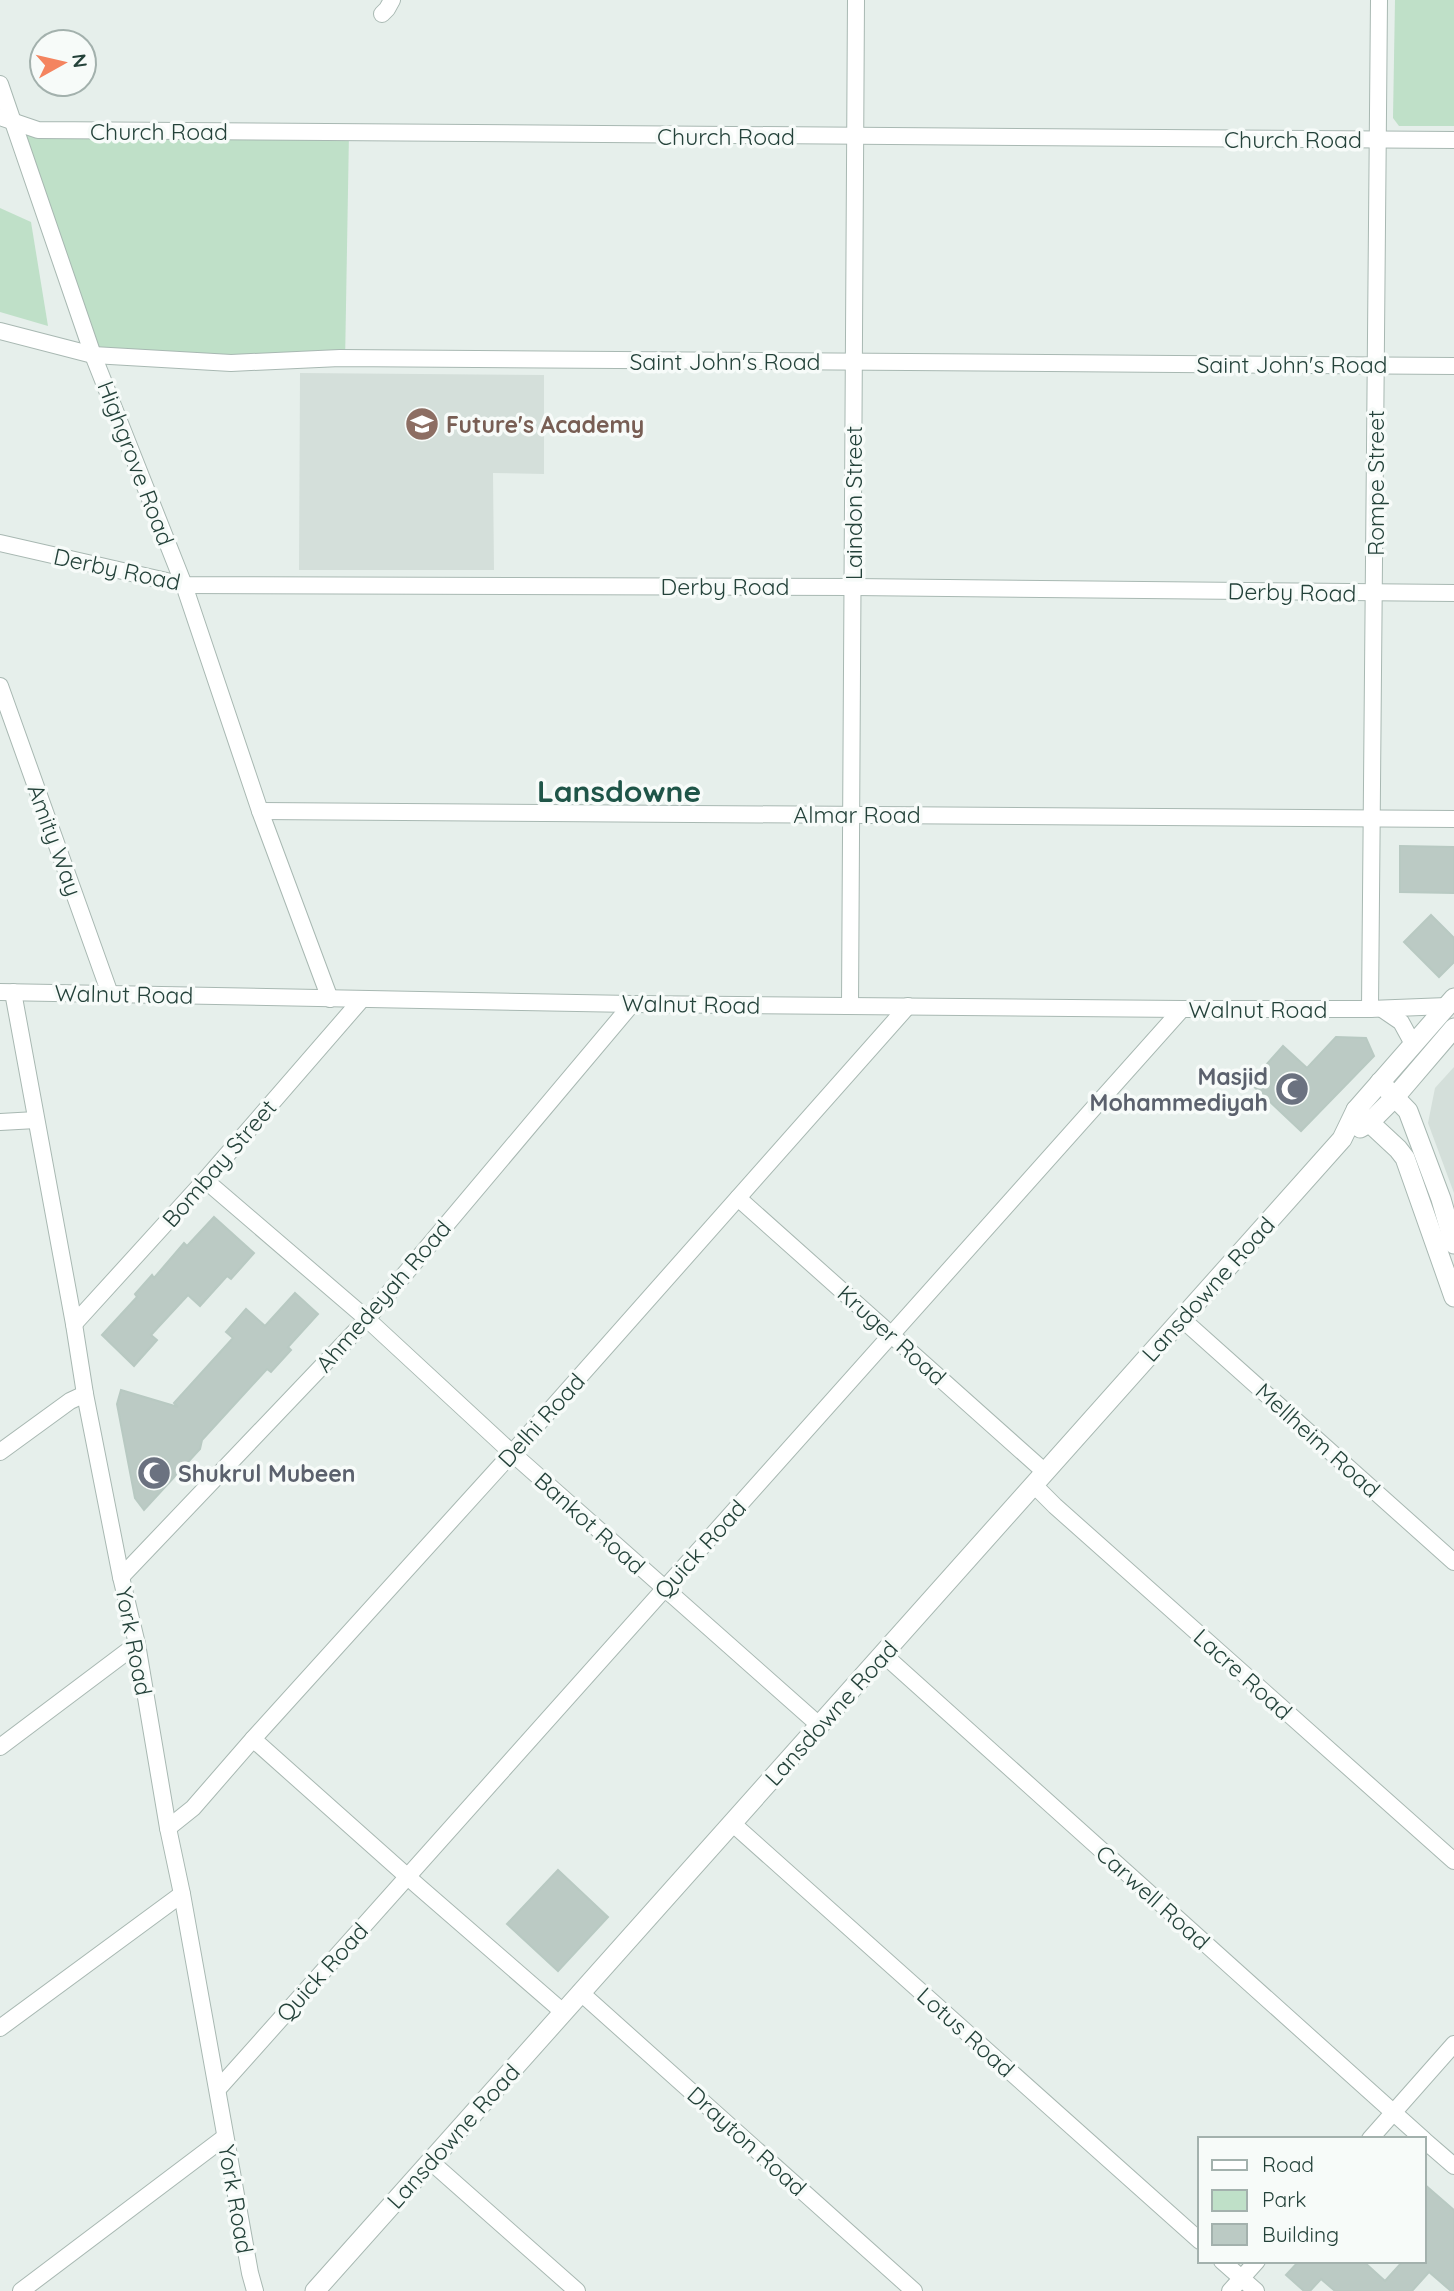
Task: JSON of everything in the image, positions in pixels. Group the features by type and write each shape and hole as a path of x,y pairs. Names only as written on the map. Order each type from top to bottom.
{"street":[{"path":"382,14 392,0"},
{"name":"Laindon Street","path":"850,1005 856,0"},
{"name":"Rompe Street","path":"1376,1009 1373,817 1379,0"},
{"name":"Highgrove Road","path":"0,84 7,120 93,355 184,585 260,811 330,999"},
{"name":"Church Road","path":"7,120 38,130 1454,140"},
{"name":"Saint John's Road","path":"0,331 93,355 231,363 340,358 1454,366"},
{"name":"Derby Road","path":"0,543 184,585 853,587 1454,593"},
{"name":"Amity Way","path":"0,686 110,994"},
{"name":"Almar Road","path":"260,811 1454,819"},
{"name":"Walnut Road","path":"6,992 632,1004 1182,1009 1376,1009 1450,1002"},
{"name":"York Road","path":"6,992 36,1120 85,1394 136,1644 255,2291"},
{"name":"Bombay Street","path":"74,1324 205,1180 362,999"},
{"name":"Lansdowne Road","path":"1362,1117 1380,1082 1450,1002"},
{"name":"Ahmedeyah Road","path":"121,1577 367,1319 632,1004"},
{"name":"Delhi Road","path":"168,1828 193,1808 908,1006"},
{"name":"Quick Road","path":"218,2089 1182,1009"},
{"path":"1376,1009 1401,1022 1413,1044"},
{"name":"Lansdowne Road","path":"315,2291 1346,1134 1362,1117 1395,1097 1454,1028"},
{"path":"1380,1082 1408,1111 1441,1199 1454,1244"},
{"path":"1362,1117 1405,1158 1454,1297"},
{"path":"0,1122 36,1120"},
{"name":"Bankot Road","path":"205,1180 367,1319 512,1453 819,1724"},
{"name":"Kruger Road","path":"738,1198 891,1335 1040,1478"},
{"name":"Mellheim Road","path":"1182,1319 1454,1562"},
{"path":"0,1452 70,1401 85,1394"},
{"name":"Lacre Road","path":"1040,1478 1055,1506 1454,1861"},
{"path":"0,1747 136,1644"},
{"name":"Carwell Road","path":"883,1654 1422,2137"},
{"path":"253,1739 407,1877 563,2011"},
{"name":"Lotus Road","path":"732,1823 1198,2239"},
{"path":"0,2028 182,1894"},
{"name":"Drayton Road","path":"580,1992 914,2291"},
{"path":"1372,2137 1454,2044"},
{"path":"21,2291 225,2137"},
{"name":"Carwell Road","path":"1426,2141 1454,2166"},
{"path":"430,2161 577,2291"},
{"path":"1224,2263 1256,2291"},
{"path":"1230,2291 1255,2263"}],"shaded area":[{"name":"Future's Academy","path":"300,373 544,375 544,474 493,473 494,570 299,570"},
{"path":"1454,1067 1454,1193 1428,1123 1435,1088"}],"green space":[{"path":"1395,0 1454,0 1454,126 1399,126 1393,118"},
{"path":"14,123 349,132 345,364 96,362"},
{"path":"0,208 31,222 48,326 0,312"}],"building":[{"path":"1400,846 1454,847 1454,893 1400,892"},
{"path":"1431,915 1454,938 1454,962 1439,977 1404,942"},
{"name":"Masjid Mohammediyah","path":"1336,1037 1366,1038 1374,1056 1301,1131 1250,1083 1283,1046 1307,1068"},
{"path":"214,1217 254,1253 231,1279 227,1276 200,1306 188,1295 151,1335 157,1340 134,1366 102,1335 137,1297 135,1294 152,1275 154,1278 184,1243 187,1246"},
{"path":"295,1293 318,1314 288,1347 291,1350 271,1372 267,1369 202,1440 200,1449 144,1510 135,1498 117,1404 121,1390 178,1407 174,1403 233,1338 226,1332 246,1309 265,1326"},
{"path":"558,1870 608,1917 558,1971 507,1924"},
{"path":"1426,2186 1454,2210 1454,2291 1429,2272 1412,2291 1335,2291 1321,2279 1310,2291 1304,2291 1286,2275 1297,2263 1365,2263 1385,2281 1401,2263 1426,2263"}],"place":[{"name":"Future's Academy","path":"422,424"},
{"name":"Masjid Mohammediyah","path":"1292,1089"},
{"name":"Shukrul Mubeen","path":"154,1473"}],"district":[{"name":"Lansdowne","path":"619,791"}]}
